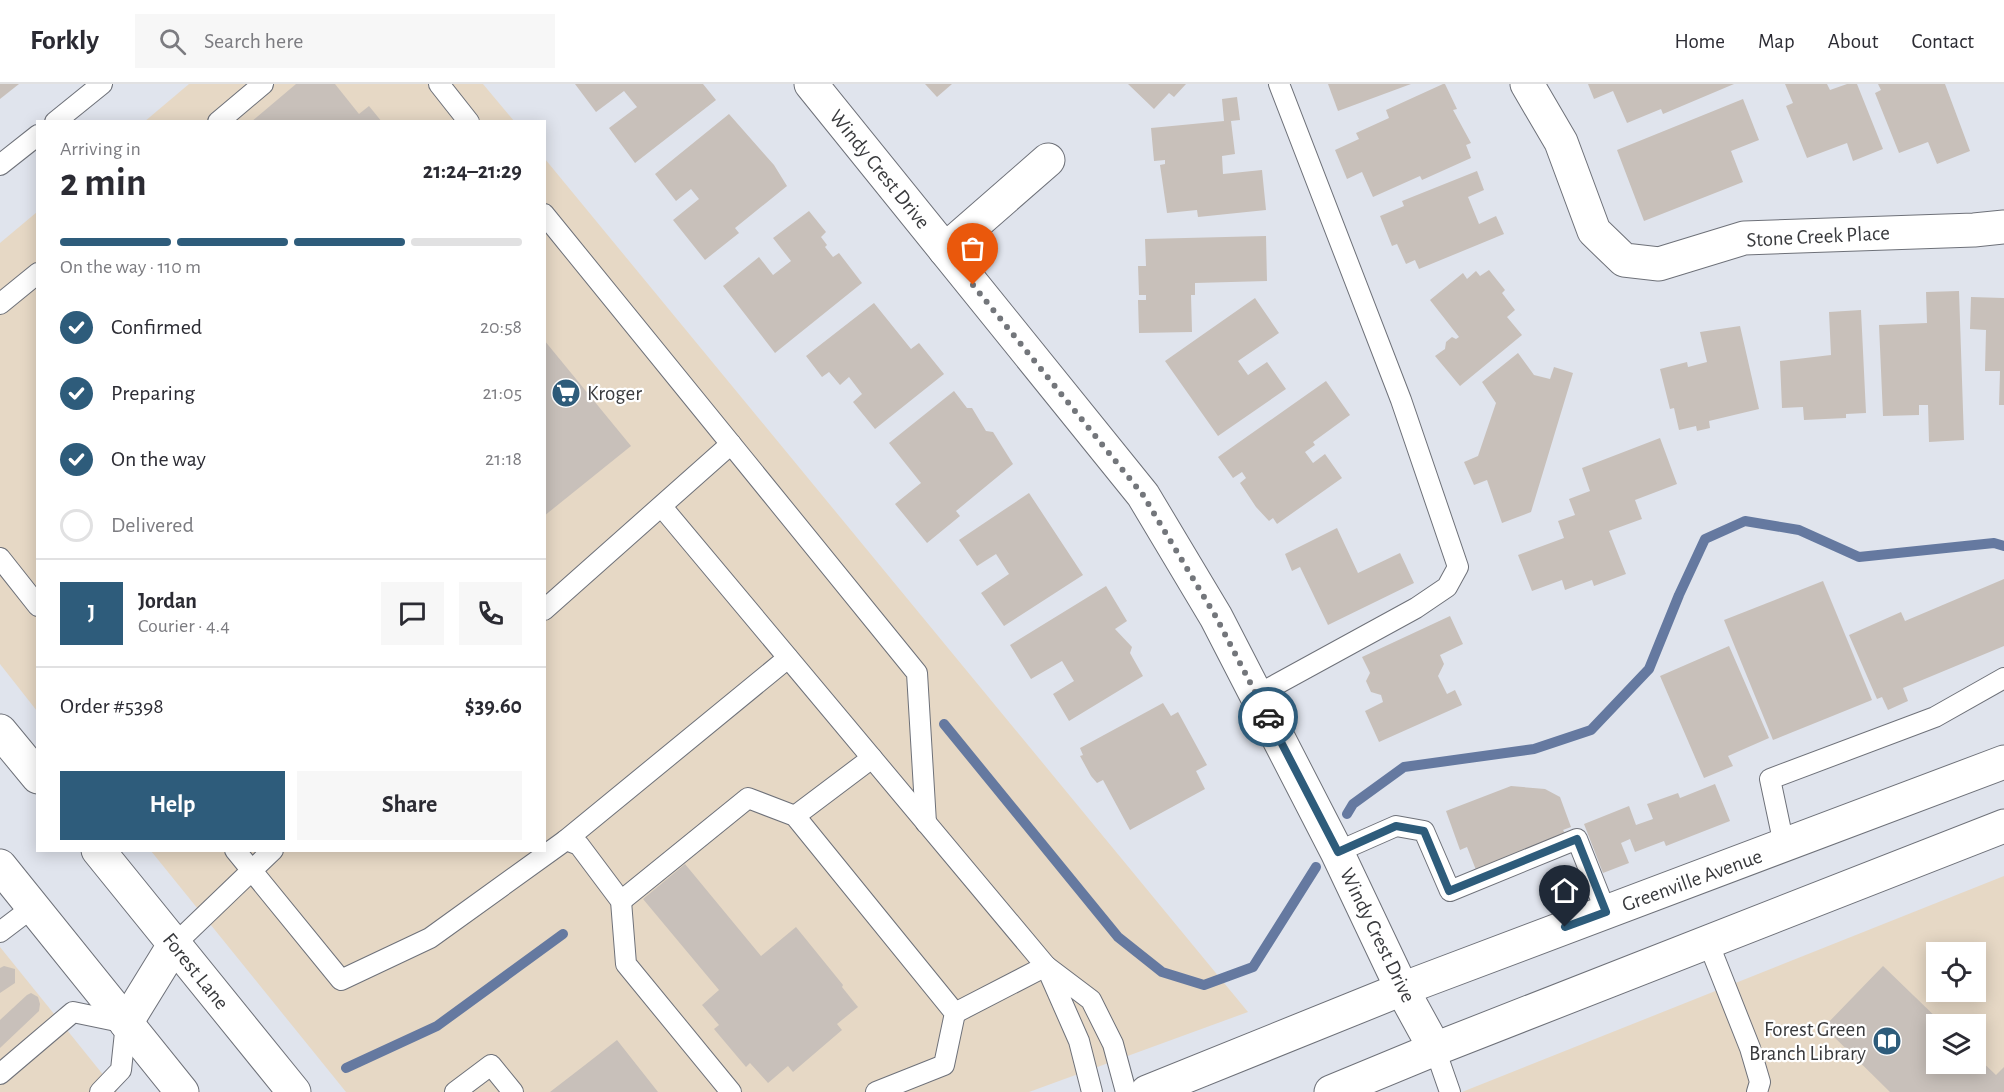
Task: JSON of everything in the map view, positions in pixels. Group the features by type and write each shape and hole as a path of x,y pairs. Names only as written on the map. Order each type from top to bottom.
{"main road":[{"name":"Windy Crest Drive","path":"811,84 1143,495 1216,617 1338,852 1402,989 1435,1049"},
{"name":"Stone Creek Place","path":"1527,84 1561,142 1594,231 1624,260 1659,264 1744,237 1974,230 2004,227"},
{"path":"945,250 1048,160"},
{"path":"0,731 36,775"},
{"name":"Greenville Avenue","path":"1147,1092 1402,989 2004,762"},
{"path":"1331,1092 2004,826"},
{"name":"Forest Lane","path":"100,852 294,1092"},
{"path":"0,866 182,1092"},
{"path":"126,1023 174,945"}],"lane":[{"path":"57,120 102,84"},
{"path":"220,120 263,84"},
{"path":"439,84 467,120"},
{"path":"1257,695 1424,603 1447,587 1458,567 1401,400 1279,84"},
{"path":"0,165 36,137"},
{"path":"546,216 917,673 926,823"},
{"path":"0,304 36,276"},
{"path":"546,608 731,444"},
{"path":"662,507 1046,966 1091,1000 1113,1044 1126,1092"},
{"path":"0,558 36,603"},
{"path":"237,852 341,980 430,938 566,840 788,658"},
{"path":"1784,845 1770,779 1935,717 2004,678"},
{"path":"795,816 872,758"},
{"path":"621,901 748,798 795,816 955,1013"},
{"path":"1338,852 1396,826 1424,831 1449,891 1577,839 1606,912"},
{"path":"566,840 579,845 621,901 626,964 731,1092"},
{"path":"174,945 271,852"},
{"path":"0,932 33,907"},
{"path":"1708,942 1750,1048 1762,1089"},
{"path":"955,1013 1046,966"},
{"path":"1046,966 1079,1041 1092,1092"},
{"path":"0,1074 73,1012 126,1023 121,1070 100,1092"},
{"path":"876,1092 944,1065 955,1013"},
{"path":"1435,1049 1450,1092"},
{"path":"455,1092 491,1065 513,1092"}],"shaded area":[{"path":"189,84 483,84 513,120 146,120"},
{"path":"546,160 1248,1012 1029,1092 346,1092 152,852 546,852"},
{"path":"36,213 36,710 0,664 0,243"},
{"path":"2004,876 2004,1092 1462,1092"},
{"path":"0,947 117,1092 0,1092"}],"building":[{"path":"0,84 19,84 0,99"},
{"path":"296,84 335,84 359,114 369,106 380,120 253,120"},
{"path":"575,84 703,84 716,100 635,163 609,128 637,107 624,91 596,112"},
{"path":"925,84 952,84 937,97"},
{"path":"1128,84 1186,84 1174,97 1169,93 1154,109"},
{"path":"1328,84 1411,84 1338,111"},
{"path":"1443,84 1457,109 1453,110 1471,143 1466,145 1471,158 1422,180 1420,176 1373,197 1362,172 1347,179 1335,150 1359,139 1356,133 1389,118 1386,110"},
{"path":"1588,84 1734,84 1663,114 1661,109 1627,123 1613,91 1594,99"},
{"path":"1785,84 1827,84 1830,90 1847,84 1857,84 1883,149 1853,161 1847,143 1807,158 1786,106 1793,103"},
{"path":"1878,84 1945,84 1970,151 1937,164 1928,142 1899,153 1875,93 1881,90"},
{"path":"1237,97 1240,120 1231,121 1235,154 1222,156 1223,174 1262,170 1266,210 1198,217 1197,210 1167,213 1160,165 1165,164 1165,160 1154,161 1151,128 1224,121 1222,99"},
{"path":"1743,99 1759,140 1731,151 1743,182 1644,221 1617,150"},
{"path":"729,114 774,165 787,186 735,228 739,233 705,260 673,220 699,199 691,189 676,201 655,174"},
{"path":"1477,171 1484,190 1468,197 1479,224 1496,216 1504,234 1419,269 1415,260 1406,264 1397,244 1392,246 1380,216 1404,206 1402,201"},
{"path":"809,211 826,232 821,237 827,245 825,247 833,257 839,253 862,283 775,353 723,286 759,257 773,275 791,261 773,238"},
{"path":"1266,236 1267,281 1195,283 1195,295 1191,295 1192,332 1139,333 1138,300 1146,300 1146,295 1139,295 1138,266 1146,266 1145,239"},
{"path":"1489,270 1505,290 1502,293 1515,310 1507,317 1522,335 1460,386 1435,356 1445,349 1446,342 1452,337 1456,339 1459,337 1430,300 1463,273 1467,279 1476,271 1480,276"},
{"path":"1959,291 1964,440 1929,442 1928,405 1919,405 1919,415 1883,416 1879,325 1927,323 1926,292"},
{"path":"1971,297 2004,298 2004,405 1999,405 2000,371 1985,371 1986,330 1970,329"},
{"path":"1255,298 1279,333 1238,361 1248,375 1267,362 1286,389 1218,436 1165,361"},
{"path":"874,303 911,349 919,343 944,374 875,429 853,402 862,394 849,377 840,385 829,372 822,377 806,356"},
{"path":"1861,310 1866,413 1846,414 1846,418 1804,420 1803,407 1782,408 1780,361 1831,355 1829,312"},
{"path":"1740,326 1759,409 1709,421 1710,428 1697,431 1696,426 1679,430 1674,408 1670,409 1660,369 1687,362 1688,367 1707,362 1700,332"},
{"name":"Kroger","path":"546,342 631,446 546,514"},
{"path":"1518,353 1534,375 1550,379 1554,367 1573,373 1531,512 1502,523 1487,480 1474,485 1464,462 1478,456 1496,403 1482,382"},
{"path":"1326,381 1350,415 1313,442 1315,445 1305,452 1313,463 1325,454 1342,478 1277,524 1273,518 1269,521 1256,507 1240,483 1246,478 1242,472 1233,478 1218,457"},
{"path":"954,391 967,408 972,408 986,431 993,432 1013,464 956,511 960,516 927,543 895,504 921,483 889,443"},
{"path":"1660,438 1677,484 1635,500 1642,519 1609,531 1626,574 1594,586 1592,580 1565,590 1562,580 1532,591 1518,555 1564,538 1558,521 1575,515 1569,499 1590,491 1582,468"},
{"path":"1029,493 1083,575 1004,626 981,593 1009,574 996,554 977,566 959,540"},
{"path":"1337,528 1358,573 1400,553 1414,583 1328,625 1300,567 1292,571 1285,554"},
{"path":"2004,579 2004,646 1903,688 1908,701 1888,710 1882,697 1877,699 1849,635 1901,612 1905,621"},
{"path":"1823,581 1872,700 1773,740 1724,620"},
{"path":"1106,586 1127,621 1115,629 1132,647 1130,653 1143,676 1069,721 1053,694 1074,681 1062,661 1031,679 1010,645"},
{"path":"1450,616 1463,644 1440,655 1444,664 1438,676 1447,694 1455,690 1462,705 1379,742 1365,711 1383,702 1381,695 1371,692 1366,681 1370,673 1362,657"},
{"path":"1729,646 1769,738 1728,756 1733,766 1704,778 1660,676"},
{"path":"1163,703 1171,716 1178,712 1207,765 1196,771 1205,789 1130,830 1103,780 1097,783 1091,776 1080,756 1083,755 1080,748"},
{"path":"1715,784 1730,821 1666,846 1664,841 1635,852 1630,839 1621,843 1629,863 1603,873 1584,824 1629,806 1636,825 1653,819 1647,804 1678,793 1680,798"},
{"path":"1511,786 1545,789 1560,797 1571,827 1563,830 1566,835 1476,870 1467,847 1460,850 1446,811"},
{"path":"685,864 761,956 796,927 858,1007 837,1024 842,1030 793,1072 788,1066 768,1083 750,1063 746,1067 714,1029 719,1025 702,1005 719,990 643,899"},
{"path":"4,966 15,969 15,983 0,993 0,968"},
{"name":"Forest Green Branch Library","path":"1883,966 1933,1014 1926,1014 1926,1074 1986,1074 1986,1066 1996,1075 2004,1067 2004,1092 1890,1092 1824,1027"},
{"path":"31,993 38,997 39,1011 0,1048 0,1020"},
{"path":"617,1040 658,1092 550,1092 585,1065"}],"waterway":[{"path":"1347,814 1353,804 1404,767 1534,749 1591,730 1649,669 1705,539 1745,521 1799,530 1859,557 1994,543 2004,546"},
{"path":"944,724 1118,937 1162,972 1204,985 1253,967 1316,867"},
{"path":"346,1068 437,1026 563,934"}],"way so far":[{"path":"973,285 1143,495 1216,617 1268,717"}],"place":[{"name":"Kroger","path":"566,393"},
{"name":"Forest Green Branch Library","path":"1887,1041"}],"route":[{"path":"1268,717 1338,852 1396,826 1424,831 1449,891 1577,839 1606,912 1565,927"}]}
